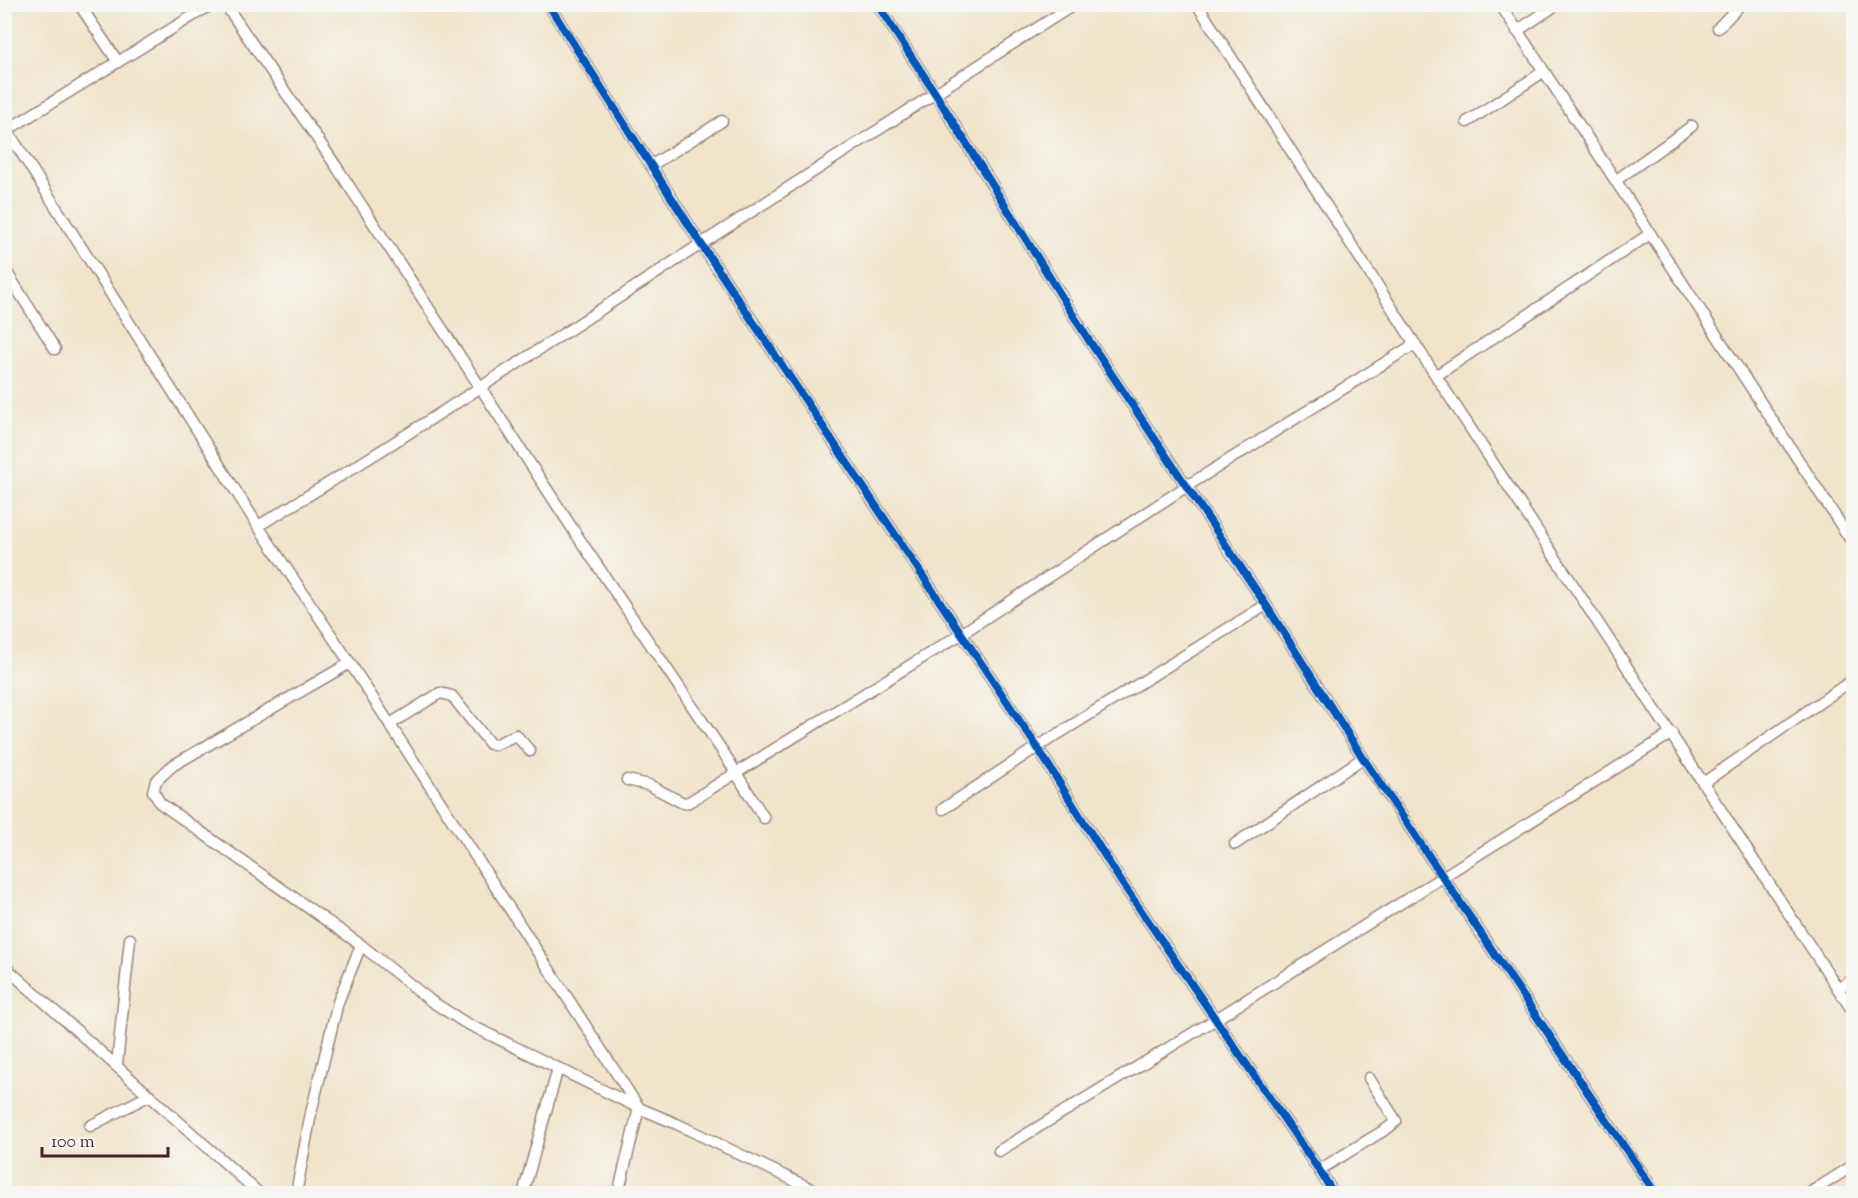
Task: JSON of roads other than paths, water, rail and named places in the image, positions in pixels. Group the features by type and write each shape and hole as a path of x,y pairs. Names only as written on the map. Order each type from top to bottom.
{"street":[{"path":"79,4 118,62"},
{"path":"212,4 6,131 258,525 639,1108 618,1194"},
{"path":"225,4 336,166 764,818"},
{"path":"548,4 568,39 652,165 701,244 1037,747 1120,880 1334,1194"},
{"path":"877,4 1088,339 1266,605 1363,758 1656,1194"},
{"path":"258,525 337,479 481,388 1076,4"},
{"path":"1197,4 1415,344 1854,1013"},
{"path":"1500,4 1854,545"},
{"path":"1718,28 1741,4"},
{"path":"1517,31 1553,5"},
{"path":"1467,122 1543,72"},
{"path":"652,165 722,121"},
{"path":"1615,182 1692,126"},
{"path":"1437,375 1650,234"},
{"path":"4,268 55,349"},
{"path":"627,780 649,785 683,803 688,802 961,634 1187,486 1415,344"},
{"path":"943,810 1037,747 1266,605"},
{"path":"350,663 172,766 156,781 153,791 160,802 361,945 431,1001 464,1022 822,1194"},
{"path":"1703,783 1854,679"},
{"path":"390,724 440,693 446,693 452,696 490,744 516,735 530,751"},
{"path":"999,1151 1216,1019 1672,734"},
{"path":"1236,844 1363,758"},
{"path":"117,1064 130,939"},
{"path":"296,1194 311,1113 338,1002 361,945"},
{"path":"4,966 117,1064 260,1194"},
{"path":"1838,989 1854,978"},
{"path":"523,1194 558,1068"},
{"path":"1319,1170 1396,1121 1369,1078"},
{"path":"90,1126 150,1095"},
{"path":"1808,1194 1854,1166"}]}
